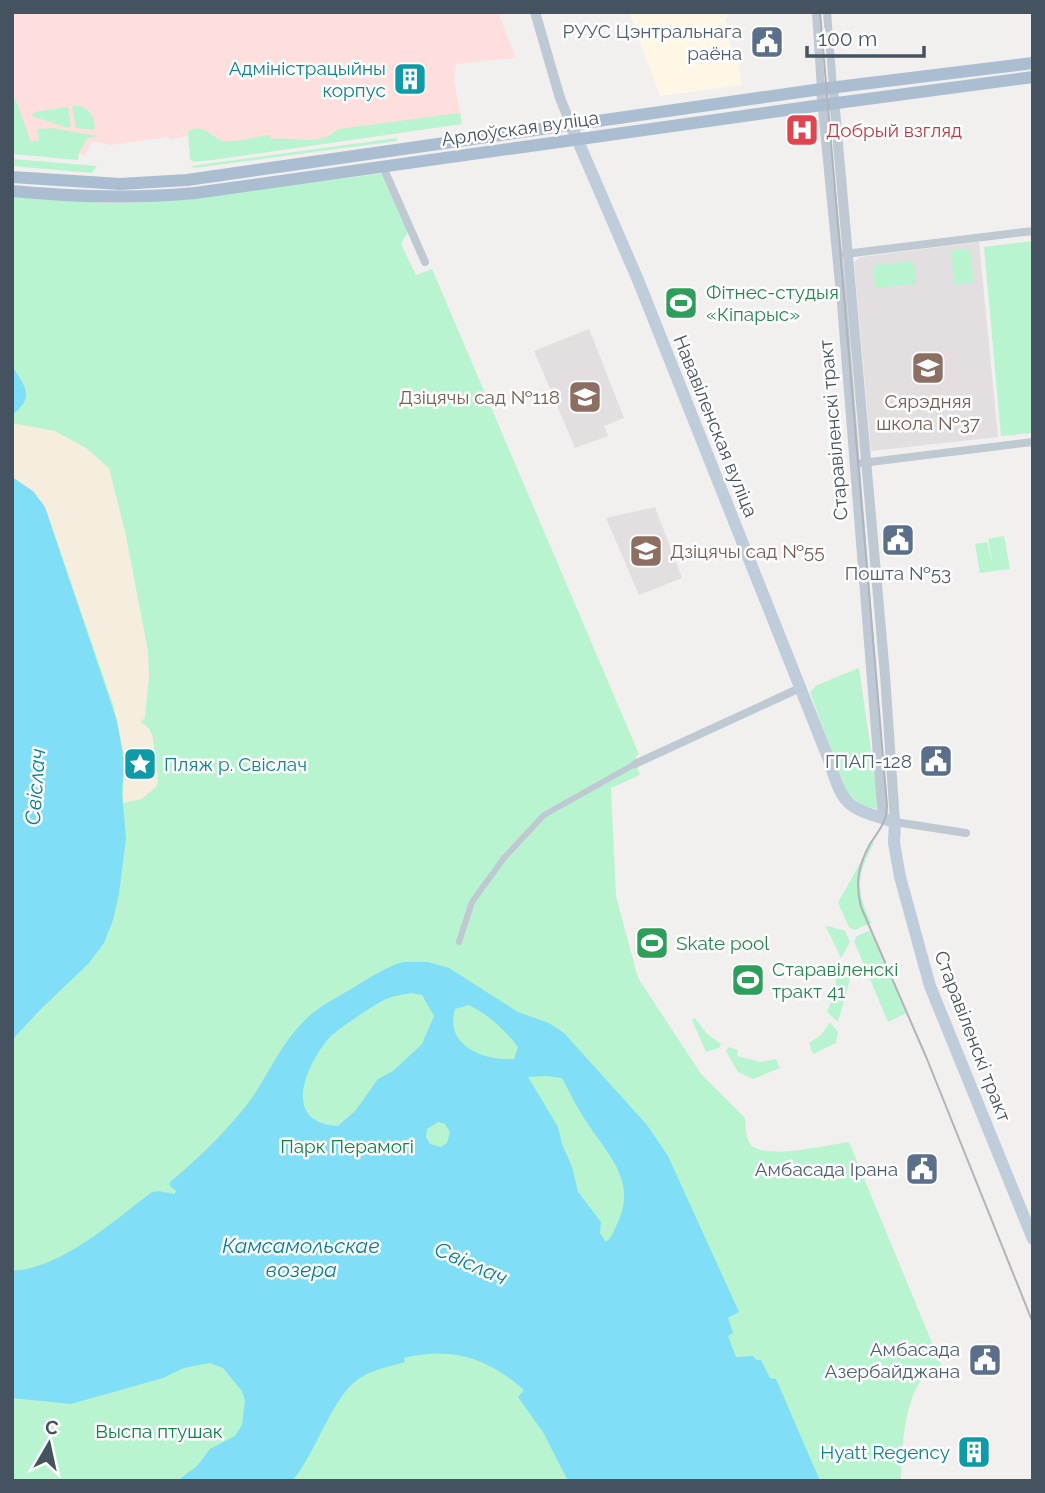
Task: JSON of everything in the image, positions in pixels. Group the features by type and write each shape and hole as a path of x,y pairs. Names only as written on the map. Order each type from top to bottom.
{"main road":[{"name":"Арлоўская вуліца","path":"15,179 120,184 187,180 827,88 1033,63"},
{"name":"Арлоўская вуліца","path":"12,191 90,198 143,198 1033,77"},
{"path":"764,97 769,99 772,106 765,113"},
{"name":"Нававіленская вуліца","path":"571,125 657,328 843,798 858,811 889,820"},
{"name":"Старавіленскі тракт","path":"889,820 886,828 894,843 900,877 930,986 1033,1239"}],"street":[{"name":"Нававіленская вуліца","path":"535,12 560,98 571,125"},
{"name":"Старавіленскі тракт","path":"816,12 827,88"},
{"name":"Старавіленскі тракт","path":"827,12 828,104 842,254 867,463 885,675 889,820"},
{"path":"383,167 425,262"},
{"path":"842,254 1033,231"},
{"name":"Старавіленскі тракт","path":"842,254 855,463 889,820"},
{"path":"855,463 1033,442"},
{"path":"460,942 472,902 504,858 544,815 635,764 800,688"},
{"path":"889,820 966,833"}],"shaded area":[{"path":"12,12 137,12 142,15 154,12 498,12 516,58 456,64 454,80 462,124 212,160 194,134 171,140 168,137 110,145 93,141 85,155 16,148 12,144"},
{"path":"629,12 728,12 727,29 733,55 737,55 742,85 660,96"},
{"name":"Сярэдняя школа №37","path":"979,242 998,437 871,451 854,262 861,257"},
{"name":"Дзіцячы сад №118","path":"589,329 624,418 604,426 608,436 575,448 534,351"},
{"name":"Дзіцячы сад №55","path":"655,507 682,578 639,595 606,518"}],"green space":[{"path":"12,99 16,100 31,142 39,140 37,129 52,128 97,136 87,139 78,160 12,154"},
{"path":"72,106 82,106 88,110 94,122 93,130 76,128"},
{"path":"68,107 71,126 68,128 32,116 34,112"},
{"path":"460,113 462,124 212,160 193,162 190,158 188,132 197,128 223,141 269,135 272,139 315,140 338,129"},
{"path":"397,138 397,141 195,168 191,166"},
{"path":"12,159 97,166 92,173 12,166"},
{"name":"Парк Перамогі","path":"386,173 410,228 401,244 416,275 432,269 639,754 635,763 640,775 611,788 616,896 638,978 701,1074 745,1118 751,1145 759,1149 783,1151 849,1142 942,1367 925,1376 912,1400 903,1442 901,1481 12,1481 12,195 107,203 156,202"},
{"path":"1033,241 1033,433 1001,436 984,247"},
{"path":"970,249 974,283 954,285 951,250"},
{"path":"914,261 916,284 875,288 873,265"},
{"path":"1004,536 1010,569 980,573 975,544 987,542 993,566 988,539"},
{"path":"859,668 878,798 876,809 862,805 847,793 810,692 817,685"},
{"path":"872,841 874,843 864,865 860,883 871,923 854,930 849,927 838,903"},
{"path":"826,927 845,931 850,942 841,958"},
{"path":"871,930 907,1013 888,1022 854,941 857,936"},
{"path":"837,968 852,972 838,1022 827,1012 835,990"},
{"path":"695,1018 707,1034 721,1044 719,1048 706,1052 692,1020"},
{"path":"830,1022 838,1032 836,1043 813,1054 809,1043 821,1035"},
{"path":"729,1047 738,1050 737,1056 760,1062 776,1059 780,1068 753,1079 738,1072 726,1051"}],"sand":[{"path":"12,423 55,431 86,448 109,468 125,531 148,651 149,678 145,717 141,722 149,729 153,738 158,782 142,799 123,803 124,759 114,707 45,507 12,477"}],"water":[{"path":"12,366 24,386 26,398 12,415"},
{"name":"Свіслач","path":"12,477 33,491 45,507 117,721 124,759 122,794 126,838 119,894 104,943 89,963 12,1040"},
{"name":"Камсамольскае возера","path":"428,962 449,968 518,1012 549,1023 564,1033 647,1125 668,1156 739,1312 728,1318 733,1333 728,1336 736,1357 753,1356 756,1360 761,1360 770,1378 776,1379 820,1481 568,1481 543,1432 518,1397 524,1390 497,1370 453,1354 437,1353 404,1358 405,1362 363,1376 352,1384 342,1396 292,1481 177,1481 197,1466 210,1449 235,1436 242,1425 245,1400 242,1391 223,1368 210,1363 184,1368 163,1378 71,1404 12,1398 12,1271 31,1268 68,1252 104,1229 152,1192 175,1194 170,1182 240,1114 303,1022 328,1002 398,964","holes":["411,993 422,995 434,1016 422,1044 393,1071 378,1079 356,1110 338,1126 320,1122 309,1115 304,1104 303,1090 313,1062 330,1037 390,998","469,1005 496,1023 518,1047 514,1059 490,1057 469,1048 455,1032 455,1009","528,1077 562,1078 618,1169 624,1195 623,1209 606,1242 600,1233 601,1222 578,1192 558,1127","438,1122 445,1124 450,1132 447,1143 441,1147 430,1144 426,1137 427,1129"]}],"tram line":[{"path":"820,12 887,805 884,821 860,867 859,898 1033,1323"}],"place":[{"name":"РУУС Цэнтральнага раёна","path":"767,42"},
{"name":"Адміністрацыйны корпус","path":"410,79"},
{"name":"Добрый взгляд","path":"802,130"},
{"name":"Фітнес-студыя «Кіпарыс»","path":"681,303"},
{"name":"Сярэдняя школа №37","path":"928,368"},
{"name":"Дзіцячы сад №118","path":"585,397"},
{"name":"Пошта №53","path":"898,540"},
{"name":"Дзіцячы сад №55","path":"646,551"},
{"name":"ГПАП-128","path":"936,761"},
{"name":"Пляж р. Свіслач","path":"140,764"},
{"name":"Skate pool","path":"652,943"},
{"name":"Старавіленскі тракт 41","path":"748,980"},
{"name":"Амбасада Ірана","path":"922,1169"},
{"name":"Амбасада Азербайджана","path":"985,1360"},
{"name":"Hyatt Regency","path":"974,1452"}],"park label":[{"name":"Выспа птушак","path":"159,1431"}]}
